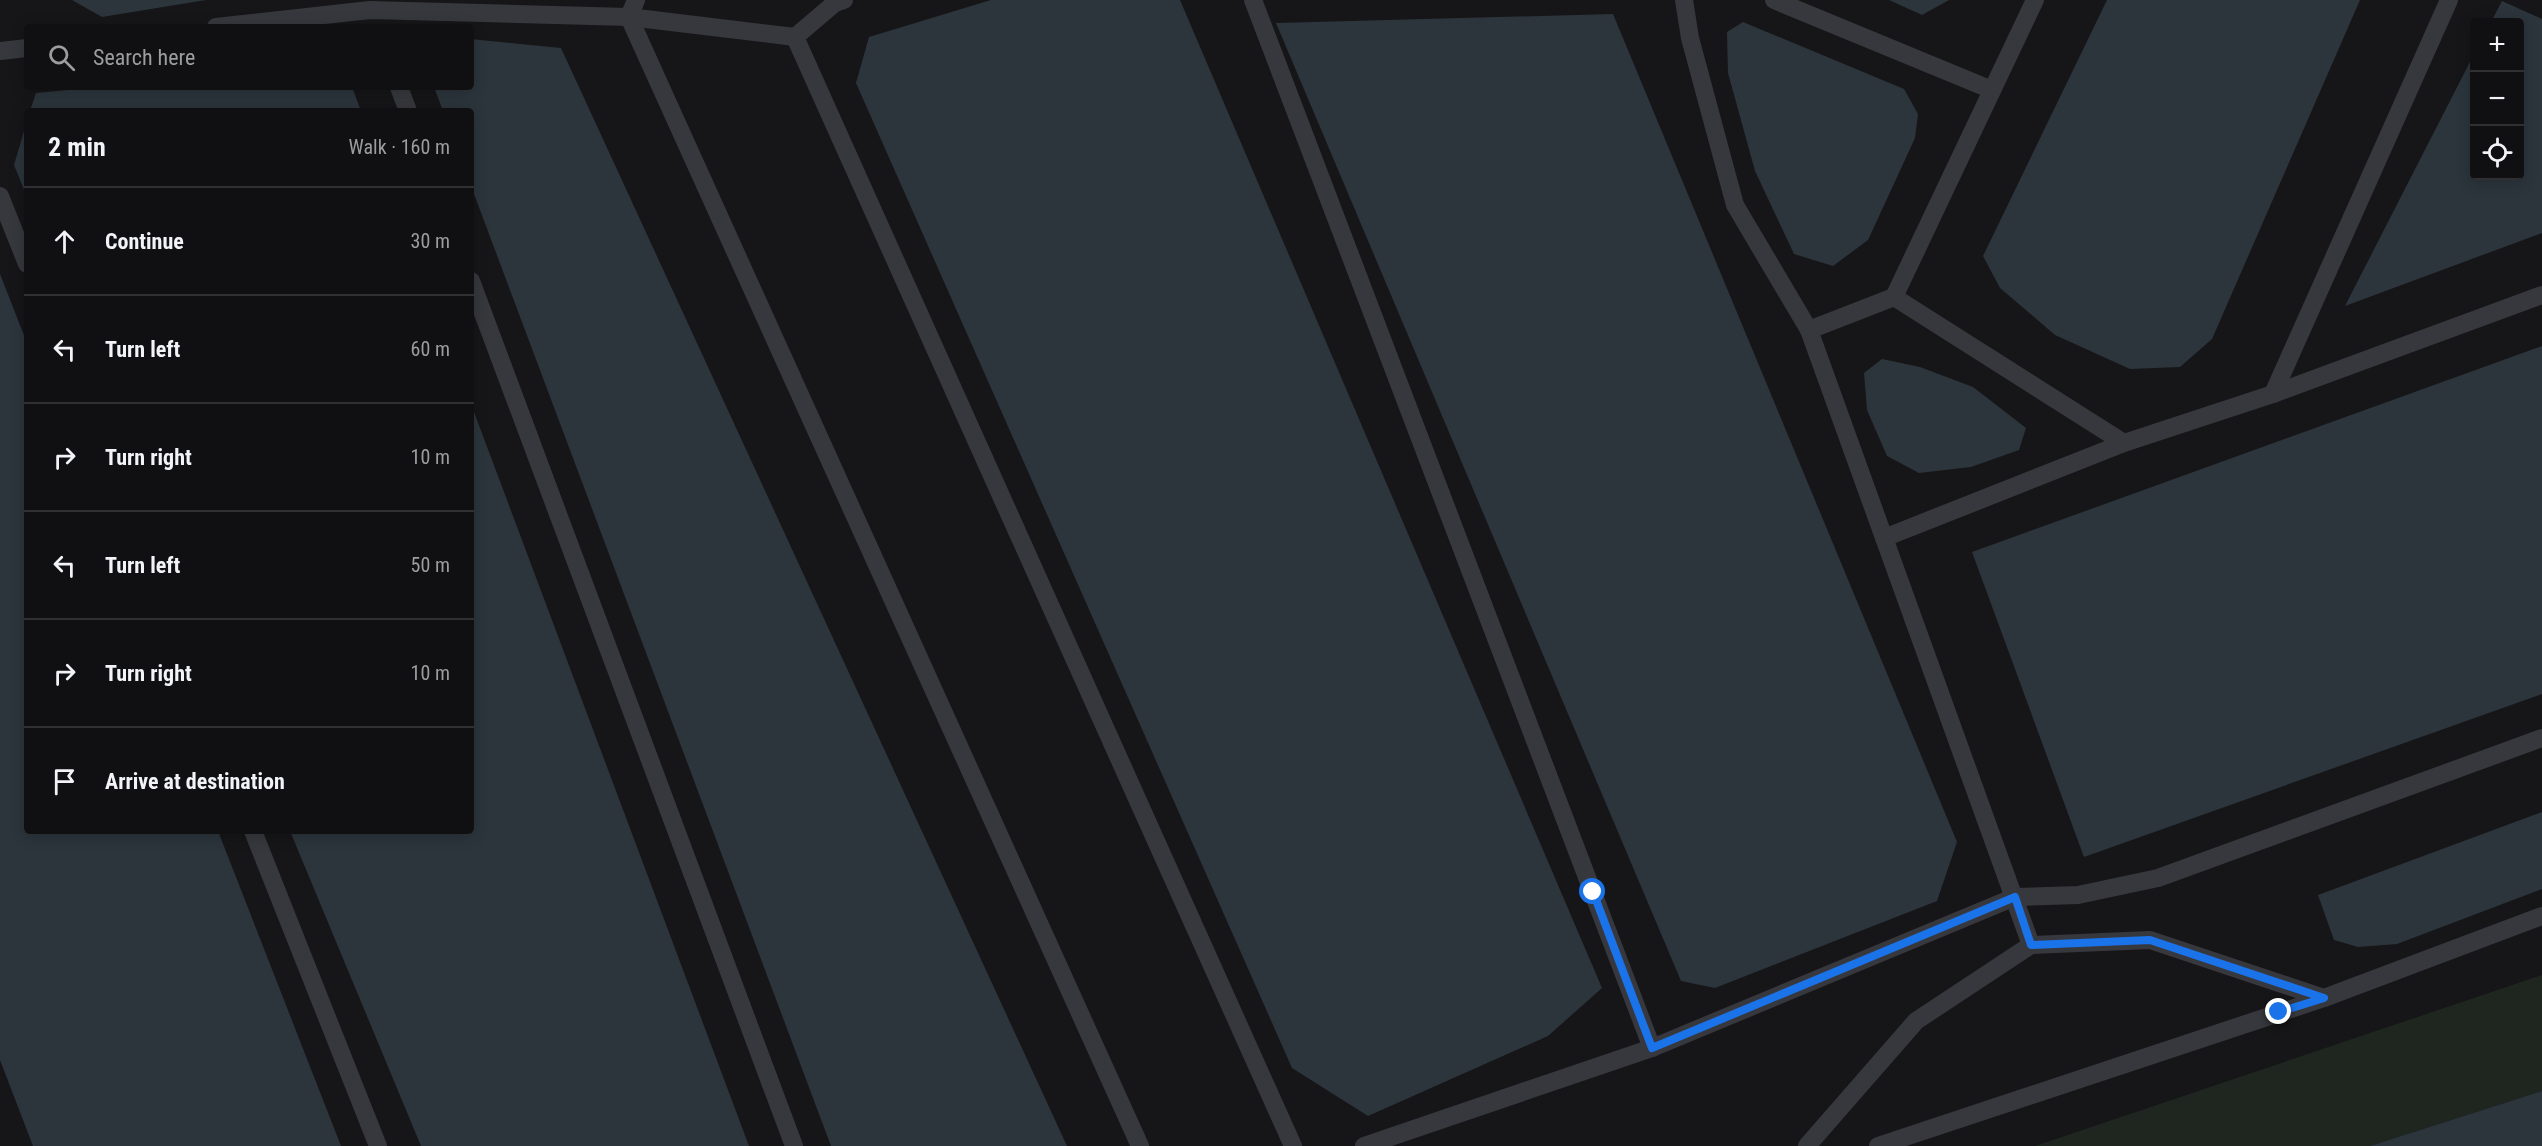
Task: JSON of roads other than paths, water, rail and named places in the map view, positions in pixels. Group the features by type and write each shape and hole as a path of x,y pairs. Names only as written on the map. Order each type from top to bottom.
{"lane":[{"path":"1253,0 1652,1048"},
{"path":"1684,0 1690,38 1735,205 1809,330 2031,945"},
{"path":"1774,0 1992,90"},
{"path":"1809,330 1894,297 2035,0"},
{"path":"2272,394 2449,0"},
{"path":"247,24 373,12 632,9 795,37 838,1"},
{"path":"632,9 1140,1146"},
{"path":"795,37 1293,1146"},
{"path":"0,51 24,48"},
{"path":"400,90 407,108"},
{"path":"0,196 24,256"},
{"path":"474,288 794,1146"},
{"path":"1884,538 2124,443 2272,394 2542,295"},
{"path":"1894,297 2124,443"},
{"path":"1364,1146 1652,1048 2015,897 2078,895 2158,878 2542,738"},
{"path":"254,834 378,1146"},
{"path":"1878,1146 2324,998 2542,916"},
{"path":"1807,1146 1916,1021 2031,945 2150,940 2324,998"}]}
